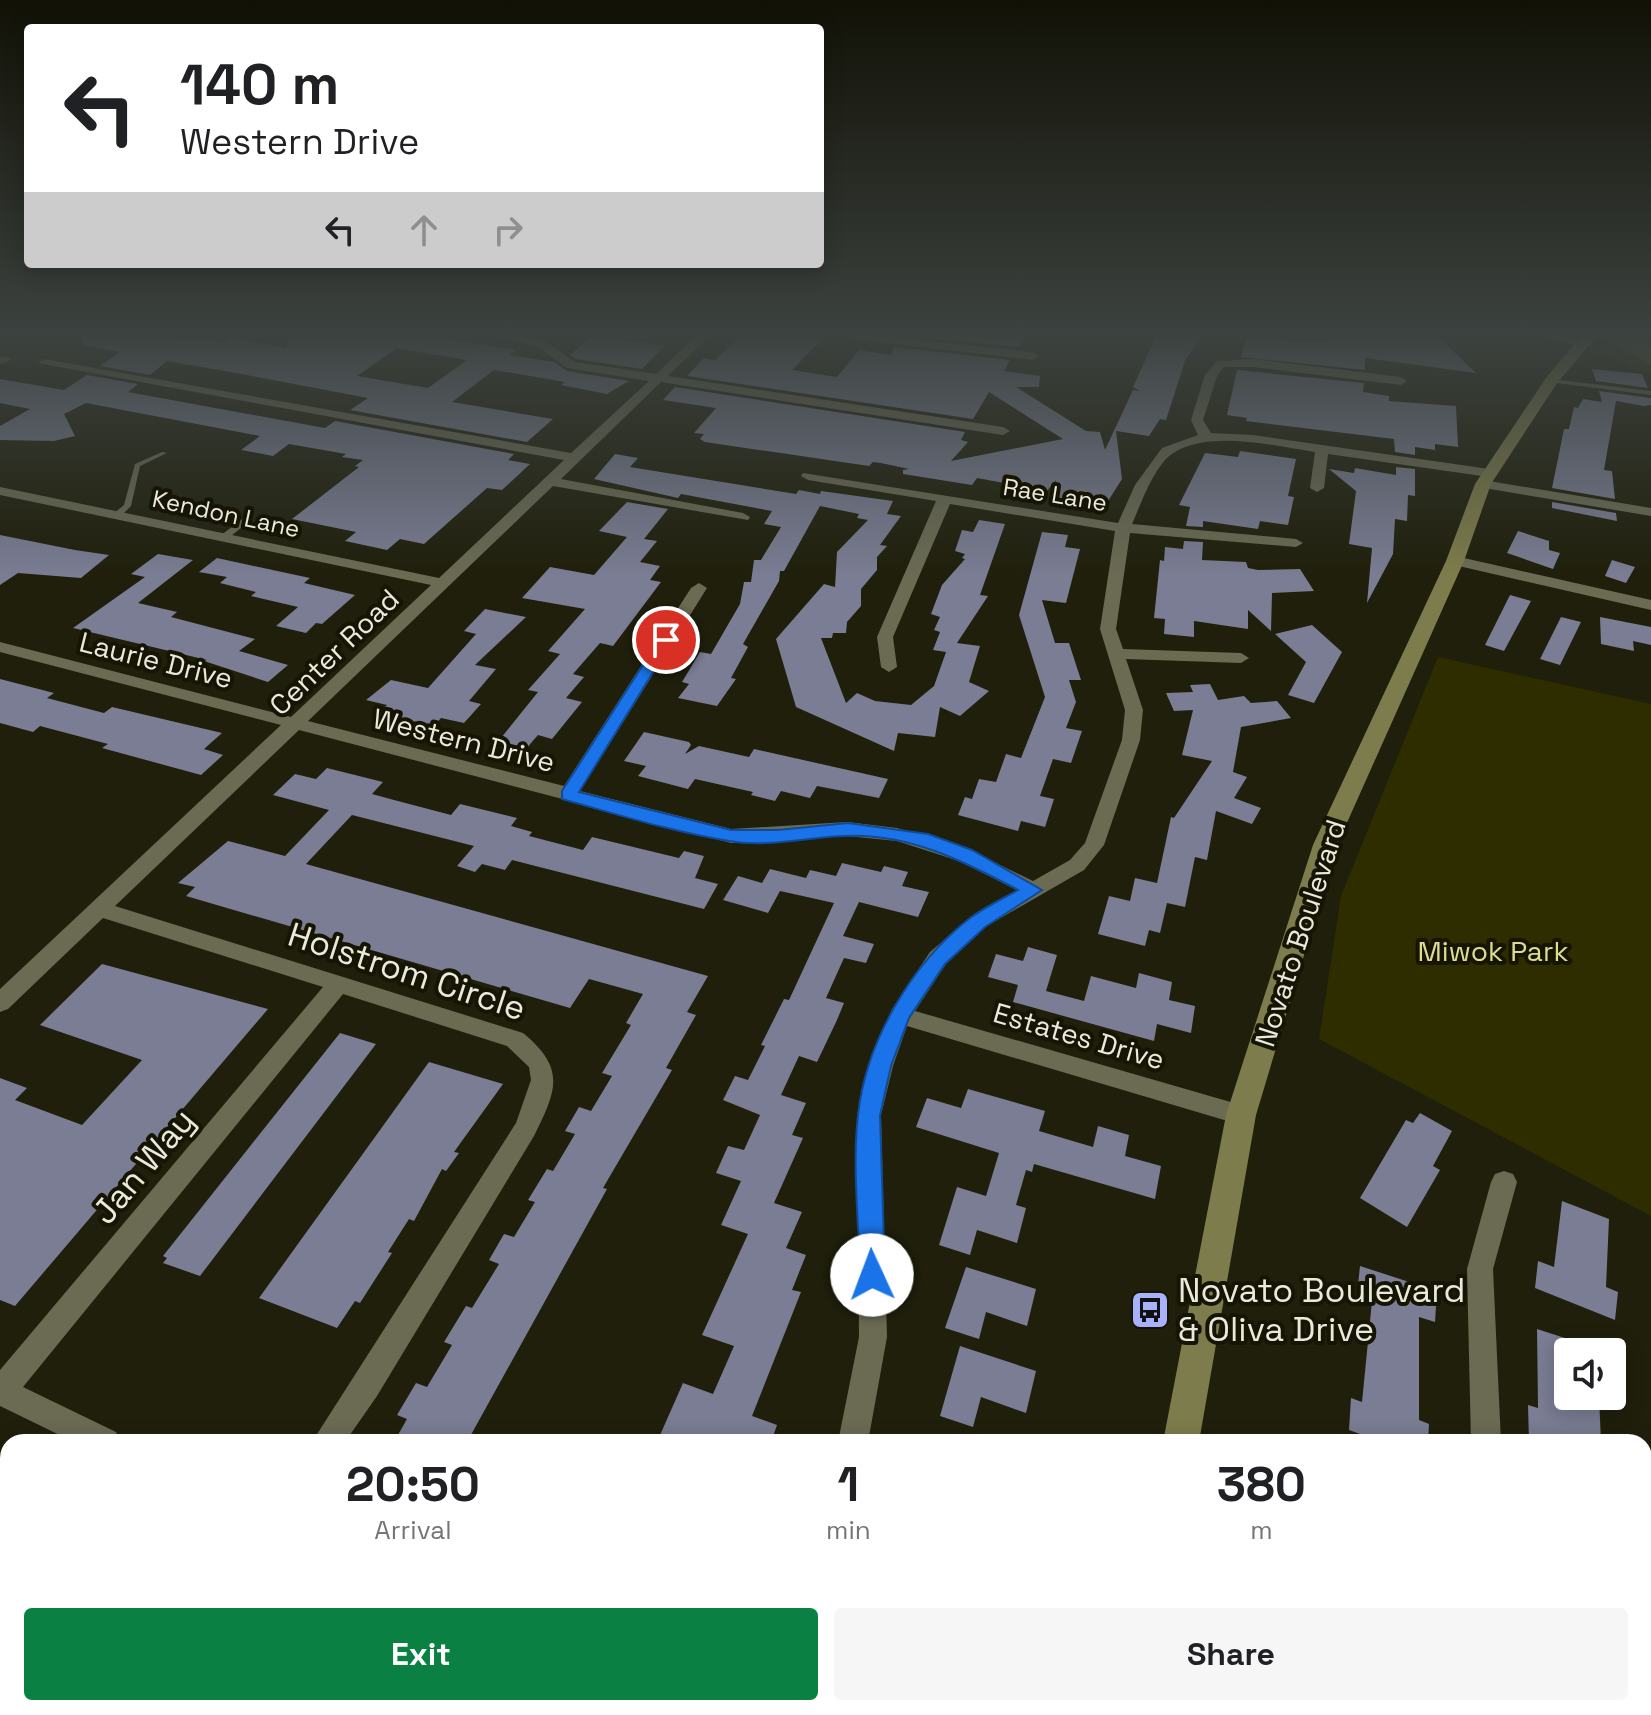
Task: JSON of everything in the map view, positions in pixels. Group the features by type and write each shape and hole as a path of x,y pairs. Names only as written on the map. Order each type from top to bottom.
{"main road":[{"name":"Novato Boulevard","path":"1182,1434 1241,1115 1325,845 1455,561 1486,479 1528,416"}],"street":[{"path":"340,416 574,458"},
{"name":"Center Road","path":"0,1003 619,416"},
{"path":"906,416 1003,431"},
{"path":"1198,416 1197,420 1206,437"},
{"path":"855,1434 873,1337 869,1115 881,1066 900,1015 938,958 978,922 1077,865 1094,845 1131,740 1133,725 1129,686 1116,654 1109,617 1123,528 1142,485 1167,451 1206,437 1253,439 1486,479 1651,512"},
{"path":"1317,488 1322,449"},
{"name":"Rae Lane","path":"808,476 1123,528 1296,543"},
{"path":"550,481 743,517"},
{"name":"Kendon Lane","path":"0,491 442,583"},
{"path":"889,667 885,637 944,500"},
{"path":"1455,561 1651,605"},
{"path":"568,795 699,588"},
{"name":"Laurie Drive","path":"0,647 299,722"},
{"path":"1116,654 1241,658"},
{"name":"Western Drive","path":"299,722 328,734 731,836 778,836 848,829 928,840 965,854 1033,890"},
{"name":"Holstrom Circle","path":"99,909 515,1039 537,1055 544,1073 541,1093 525,1129 367,1386 333,1434"},
{"name":"Jan Way","path":"0,1391 338,985"},
{"name":"Estates Drive","path":"900,1015 1241,1115"},
{"path":"1486,1434 1480,1269 1504,1182"},
{"path":"0,1391 89,1434"}],"lane":[{"path":"116,516 127,506 137,465 164,453"},
{"path":"223,538 248,519"}],"green space":[{"name":"Miwok Park","path":"1438,657 1651,704 1651,1216 1319,1039 1341,896"}],"building":[{"path":"18,416 65,416 75,436 54,441 0,440 0,426"},
{"path":"155,416 260,416 325,428 335,421 514,454 508,460 530,464 502,490 487,488 424,544 400,539 387,550 345,541 356,532 292,519 359,467 355,466 363,460 289,444 273,456 241,450 260,436"},
{"path":"383,416 535,416 553,419 527,442"},
{"path":"709,416 862,416 965,432 961,440 968,442 951,461 1063,439 1027,416 1062,416 1086,431 1100,432 1105,450 1121,416 1167,416 1166,420 1160,419 1149,436 1116,431 1122,479 1108,501 1086,498 1083,502 1052,497 1056,480 1047,491 977,478 972,485 903,474 903,470 909,469 881,463 873,462 869,466 705,442 700,439 704,434 694,433"},
{"path":"1234,416 1456,416 1458,447 1435,444 1435,450 1415,447 1415,455 1395,452 1394,439 1246,421 1247,418"},
{"path":"1572,416 1613,416 1604,470 1612,471 1615,499 1552,488 1564,429 1569,429"},
{"path":"1240,451 1296,459 1288,496 1294,497 1288,525 1260,521 1258,529 1203,521 1203,527 1186,526 1190,507 1179,505 1205,453 1238,457"},
{"path":"615,454 638,458 630,467 796,494 799,490 820,494 821,491 893,501 887,514 901,516 880,545 887,546 877,557 877,570 861,589 861,606 847,622 846,633 833,633 832,638 821,638 846,703 857,693 875,701 911,705 934,686 946,652 933,650 940,632 934,630 940,617 931,614 942,585 965,559 962,558 965,554 955,551 962,530 973,532 979,520 1005,524 980,595 988,596 957,643 980,646 969,682 989,691 960,716 940,707 935,737 898,733 894,751 796,707 776,639 824,584 835,587 837,552 868,520 857,518 859,514 820,506 784,571 780,571 779,581 743,644 748,647 731,678 736,679 717,706 678,698 689,684 682,682 700,652 711,654 740,604 744,582 751,582 754,560 761,560 781,527 764,524 772,511 681,494 678,498 594,479"},
{"path":"1396,467 1415,469 1415,496 1408,495 1407,521 1395,519 1393,554 1367,603 1372,548 1349,544 1356,491 1329,469 1354,473 1355,468 1396,475"},
{"path":"627,502 668,509 644,539 657,541 640,562 660,566 650,580 661,582 613,646 600,643 573,674 584,677 566,698 582,702 552,739 538,735 525,750 497,743 538,692 528,690 560,654 548,651 585,609 522,598 550,567 594,575 627,537 599,531"},
{"path":"1552,502 1616,513 1617,521 1552,508"},
{"path":"1518,531 1549,541 1549,550 1560,553 1553,569 1507,553"},
{"path":"1042,532 1068,535 1065,547 1080,549 1066,603 1042,600 1055,643 1069,643 1081,680 1069,680 1076,702 1066,728 1082,731 1071,763 1053,759 1040,796 1054,799 1045,827 1021,821 1018,831 958,815 965,797 972,799 979,779 996,782 1006,754 1021,758 1045,697 1019,615"},
{"path":"0,535 109,555 81,578 18,573 0,585"},
{"path":"1184,541 1203,542 1202,560 1246,562 1248,568 1258,570 1300,569 1314,591 1272,593 1271,631 1248,610 1248,629 1194,621 1194,637 1164,634 1165,619 1154,618 1160,560 1164,561 1165,547 1183,549"},
{"path":"158,554 193,560 138,603 177,612 171,617 255,639 239,651 288,665 268,682 204,661 207,660 73,628 145,577 131,574"},
{"path":"217,558 310,578 304,583 355,595 322,624 316,623 306,633 276,626 298,607 251,596 256,592 220,583 227,577 199,572"},
{"path":"1612,560 1635,567 1626,583 1605,576"},
{"path":"1510,595 1531,601 1504,651 1485,645"},
{"path":"485,609 526,617 475,665 496,669 469,701 481,704 464,723 441,718 434,726 378,713 387,705 366,700 391,680 428,688 476,634 464,631"},
{"path":"1561,617 1581,622 1560,665 1540,659"},
{"path":"1600,617 1651,627 1651,645 1633,641 1634,651 1601,644"},
{"path":"1312,625 1342,652 1314,703 1288,695 1306,662 1275,634"},
{"path":"0,679 54,693 47,698 104,713 112,707 222,733 204,749 223,755 201,775 102,748 108,744 40,726 33,732 0,723"},
{"path":"1210,684 1218,700 1244,696 1251,703 1277,701 1291,718 1241,727 1233,772 1247,777 1234,798 1261,808 1252,824 1216,811 1207,860 1195,857 1185,907 1167,903 1160,933 1149,930 1145,946 1098,934 1109,896 1130,901 1135,878 1157,883 1171,817 1174,818 1212,761 1182,755 1193,710 1174,711 1166,693 1193,692 1190,685"},
{"path":"644,732 689,742 691,745 685,754 699,746 749,757 754,749 888,779 879,798 817,786 810,798 781,791 775,801 751,795 753,792 695,779 688,789 638,776 646,766 624,761"},
{"path":"327,768 383,782 372,794 451,815 460,804 517,818 511,826 532,832 529,836 583,850 592,837 679,858 684,851 704,856 695,878 718,884 704,909 512,860 505,870 482,864 475,872 457,866 474,846 352,815 306,864 708,976 687,1012 696,1015 666,1068 672,1070 603,1188 607,1189 471,1434 399,1434 407,1419 397,1415 416,1383 427,1387 452,1345 444,1342 466,1306 472,1308 499,1264 489,1260 504,1234 514,1237 535,1202 528,1200 547,1169 553,1171 575,1134 565,1131 579,1107 591,1111 612,1076 602,1073 631,1025 626,1023 643,994 589,979 570,1008 186,896 195,887 178,883 228,841 285,856 329,810 273,795 295,774 316,779"},
{"path":"842,863 881,872 884,866 908,872 902,886 929,892 918,917 859,902 843,936 874,944 866,963 844,958 826,998 844,1003 837,1020 817,1062 799,1056 781,1095 806,1103 792,1135 803,1138 774,1203 802,1212 786,1248 806,1255 792,1290 801,1292 752,1416 777,1425 774,1434 661,1434 683,1383 713,1394 734,1346 702,1335 748,1234 721,1225 741,1181 716,1173 728,1146 744,1150 760,1115 723,1100 735,1076 748,1080 765,1046 761,1045 784,999 789,1000 834,903 780,891 768,913 723,900 738,876 762,883 770,869 806,878 810,870 836,876"},
{"path":"1028,947 1057,955 1046,991 1084,1001 1091,976 1136,988 1139,973 1172,982 1169,1000 1195,1006 1191,1033 1157,1024 1154,1041 1013,1002 1018,985 988,977 996,954 1023,961"},
{"path":"102,964 268,1009 15,1306 0,1300 0,1078 27,1088 15,1100 82,1125 142,1060 40,1025"},
{"path":"340,1033 376,1044 200,1276 163,1263 167,1258 163,1256"},
{"path":"429,1062 503,1084 454,1152 459,1153 446,1171 442,1169 414,1221 409,1219 388,1252 392,1253 360,1303 355,1301 337,1328 259,1298"},
{"path":"968,1089 1045,1111 1039,1131 1093,1147 1098,1126 1129,1135 1125,1156 1161,1166 1155,1199 1034,1164 1032,1172 1026,1170 1016,1205 1026,1208 1017,1243 977,1230 970,1255 939,1245 957,1187 986,1196 999,1153 916,1127 927,1098 961,1108"},
{"path":"1420,1113 1452,1131 1433,1166 1440,1170 1407,1227 1360,1198 1406,1120 1413,1123"},
{"path":"1562,1201 1609,1219 1606,1287 1618,1292 1615,1320 1535,1288 1538,1261 1554,1267"},
{"path":"1360,1266 1437,1291 1435,1322 1419,1317 1419,1420 1429,1424 1428,1434 1360,1434 1349,1430 1351,1398 1362,1402 1372,1301 1357,1295"},
{"path":"966,1267 1036,1289 1027,1326 986,1312 979,1339 945,1328"},
{"path":"1537,1329 1565,1338 1554,1338 1554,1410 1600,1410 1601,1434 1529,1434 1528,1405 1538,1408"},
{"path":"960,1346 1036,1371 1026,1413 981,1397 973,1427 940,1416"}],"place":[{"name":"Novato Boulevard & Oliva Drive","path":"1150,1310"}],"route":[{"path":"666,640 568,795 731,836 778,836 848,829 928,840 965,854 1033,890 978,922 938,958 917,985 900,1015 881,1066 869,1115 872,1275"}]}
